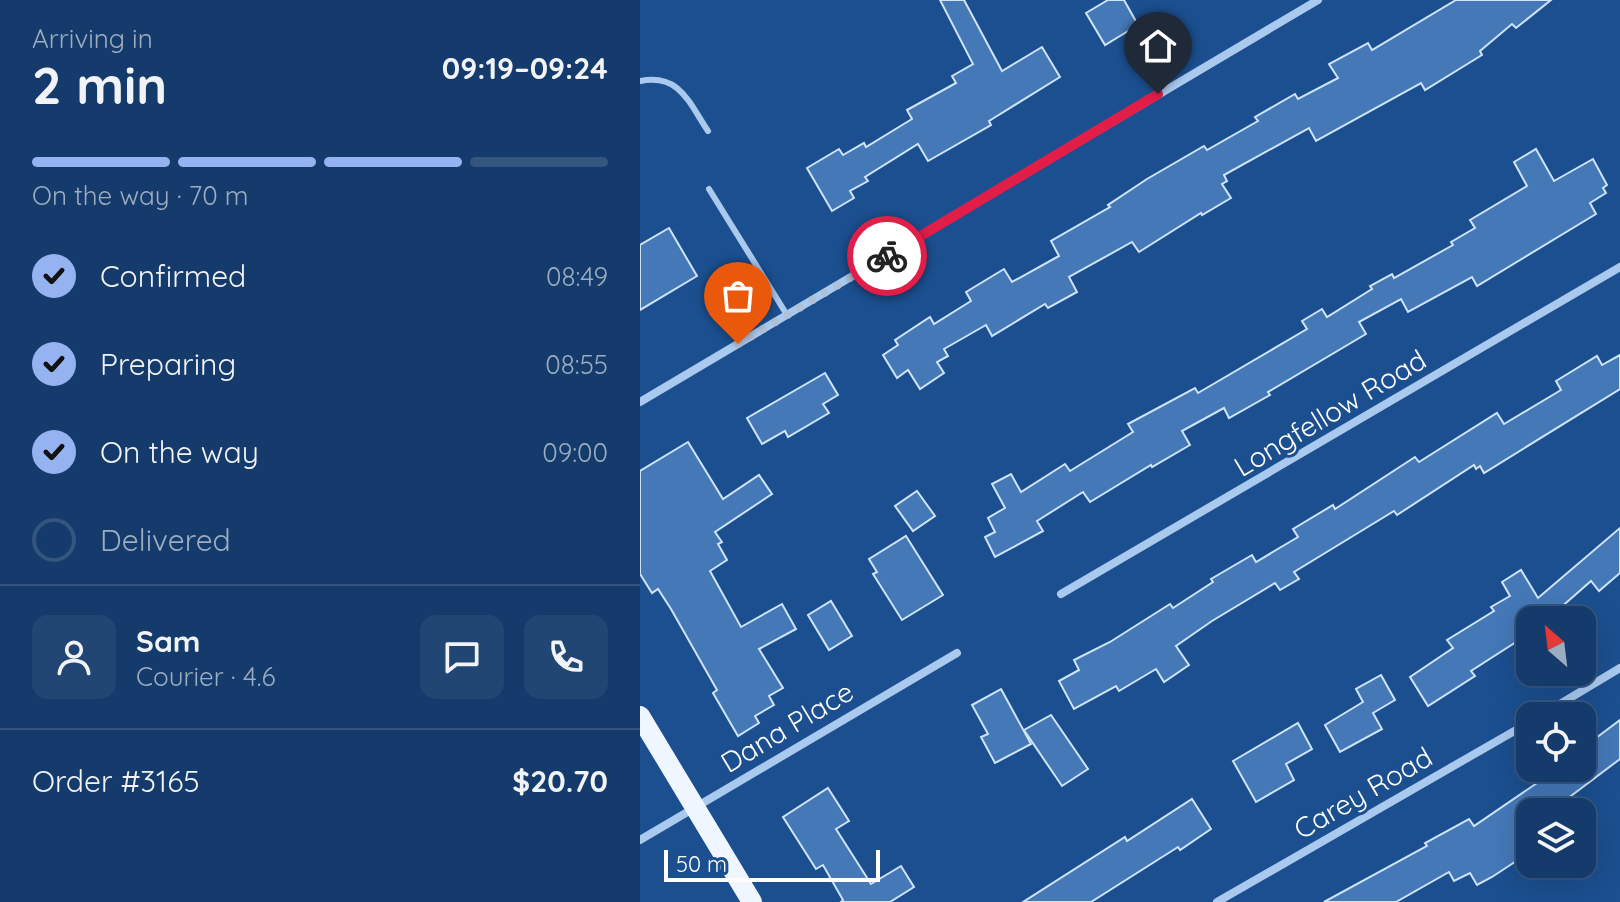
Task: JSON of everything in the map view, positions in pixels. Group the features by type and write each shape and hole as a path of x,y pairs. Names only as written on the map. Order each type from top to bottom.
{"main road":[{"path":"640,716 752,902"}],"street":[{"path":"640,402 1318,0"},
{"name":"Longfellow Road","path":"1061,594 1620,267"},
{"name":"Dana Place","path":"640,840 957,653"},
{"path":"1563,702 1620,668"},
{"name":"Carey Road","path":"1217,902 1516,730"}],"lane":[{"path":"640,81 657,79 673,84 708,131"},
{"path":"709,189 787,315"}],"building":[{"path":"940,0 964,0 1002,71 1042,47 1060,77 989,121 991,125 928,161 918,144 865,177 868,181 850,191 854,198 832,211 807,168 839,149 843,155 864,143 866,147 912,119 907,110 956,83 952,76 973,64"},
{"path":"1108,0 1124,0 1138,25 1105,45 1086,13"},
{"path":"1456,0 1551,0 1516,28 1512,24 1480,51 1482,55 1425,90 1421,83 1316,141 1309,128 1224,175 1227,181 1222,184 1231,198 1139,252 1132,242 1069,277 1077,292 1048,308 1045,304 992,336 986,325 944,349 948,356 937,362 944,373 920,389 908,370 897,378 883,355 898,345 895,340 930,317 934,324 971,301 966,292 1004,269 1012,282 1059,256 1051,241 1110,207 1108,205 1147,179 1204,146 1207,150 1258,121 1255,117 1295,94 1298,99 1338,78 1329,64 1368,43 1372,50"},
{"path":"1536,149 1554,181 1593,159 1607,185 1603,188 1606,193 1590,203 1596,214 1477,286 1472,277 1408,312 1401,299 1359,322 1366,334 1229,418 1224,408 1182,431 1190,445 1090,502 1083,492 1037,521 1043,531 995,557 985,537 995,532 988,518 1005,508 992,484 1011,474 1021,492 1065,464 1070,471 1133,432 1128,424 1195,388 1198,393 1307,329 1302,321 1322,309 1327,317 1372,289 1370,286 1392,274 1394,278 1453,245 1451,242 1475,228 1470,220 1527,186 1514,162"},
{"path":"669,228 697,276 640,310 640,245"},
{"path":"1620,355 1620,389 1484,473 1480,466 1476,469 1474,465 1397,515 1394,511 1294,572 1299,579 1280,590 1275,583 1212,621 1176,646 1189,665 1164,682 1156,669 1119,691 1116,686 1074,709 1059,681 1079,670 1074,660 1110,642 1170,604 1173,608 1213,582 1211,579 1252,555 1256,562 1298,537 1293,529 1333,505 1335,509 1415,457 1419,462 1497,413 1504,424 1561,390 1556,381 1597,356 1602,365"},
{"path":"825,373 838,395 823,404 829,413 788,437 785,431 762,444 747,418"},
{"path":"688,442 723,499 759,475 772,494 715,532 722,542 718,544 727,560 710,571 741,627 782,604 796,629 759,649 783,688 769,696 774,705 755,716 759,723 738,736 713,693 717,690 671,609 658,589 652,593 640,574 640,471"},
{"path":"917,491 935,516 913,531 895,506"},
{"path":"1620,528 1620,573 1599,591 1591,581 1563,606 1516,606 1516,642 1471,671 1475,676 1428,706 1410,677 1453,648 1447,640 1494,611 1491,607 1510,596 1502,582 1521,570 1538,598"},
{"path":"906,536 943,595 902,620 873,574 877,572 869,559"},
{"path":"831,601 852,636 829,650 808,615"},
{"path":"1381,675 1395,700 1373,713 1382,729 1340,752 1325,725 1363,702 1356,689"},
{"path":"1001,689 1031,744 995,763 981,737 988,734 972,705"},
{"path":"1051,715 1088,769 1062,786 1024,730"},
{"path":"1620,720 1620,759 1596,777 1596,738"},
{"path":"1298,723 1312,749 1286,764 1294,780 1256,802 1233,761"},
{"path":"1538,782 1590,782 1568,798 1516,798 1516,861 1477,885 1470,873 1454,881 1449,872 1396,902 1324,902 1427,846 1425,843 1469,819 1474,826"},
{"path":"828,788 849,821 836,829 871,884 901,866 914,887 890,902 841,902 843,900 823,865 816,869 783,817"},
{"path":"1192,799 1211,829 1180,850 1178,847 1091,902 1023,902 1125,837 1127,841"}],"way so far":[{"path":"738,344 887,256"}],"route":[{"path":"887,256 1158,94"}]}
